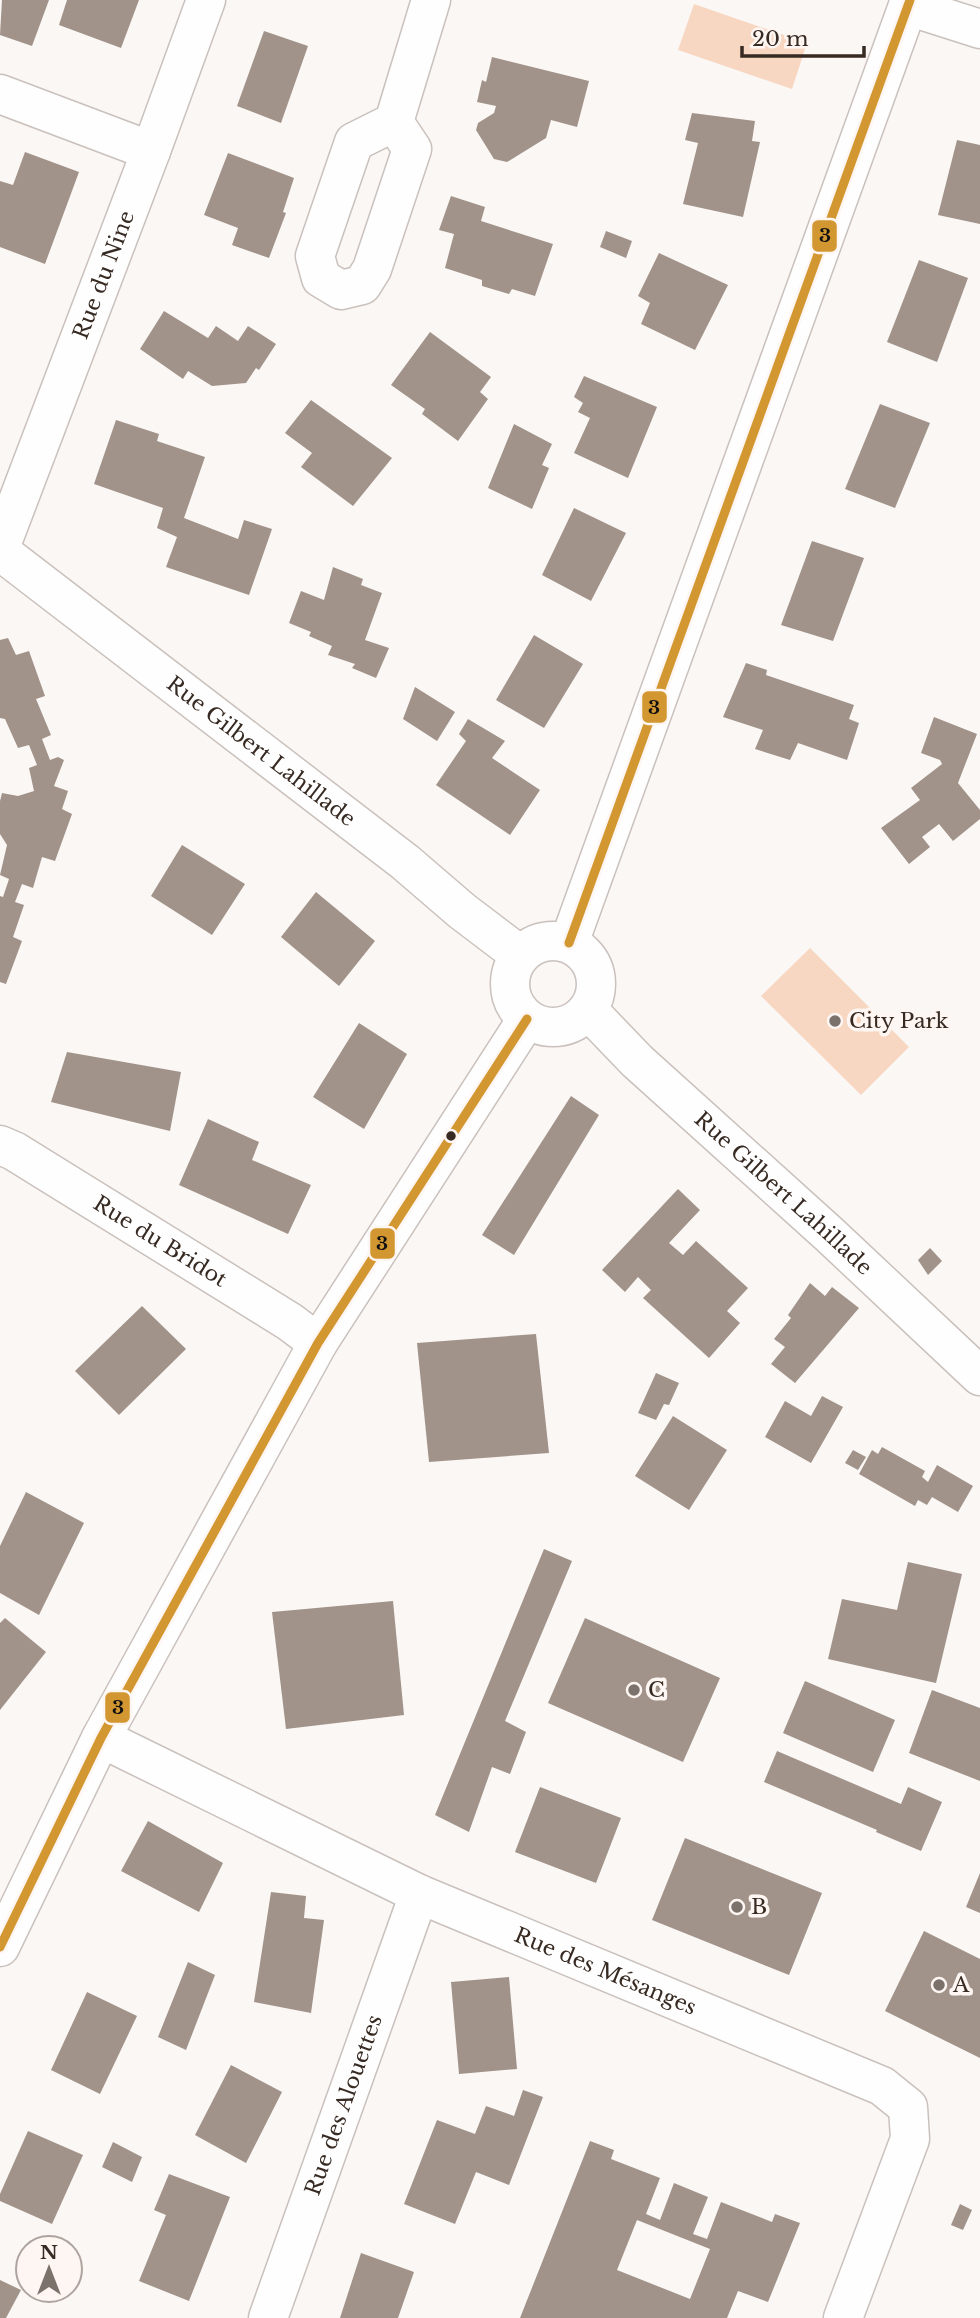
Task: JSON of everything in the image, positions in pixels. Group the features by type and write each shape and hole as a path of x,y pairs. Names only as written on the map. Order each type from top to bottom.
{"street":[{"name":"Rue du Nine","path":"0,549 206,0"},
{"path":"394,122 431,0"},
{"path":"569,943 909,3 980,29"},
{"path":"0,94 151,151"},
{"name":"Rue Gilbert Lahillade","path":"0,549 405,862 462,911 520,955"},
{"path":"551,941 569,943 590,960 595,972 597,985 588,1010 578,1020 566,1026 552,1028 527,1019 519,1011 510,988 514,965 520,955 534,945 551,941"},
{"name":"Rue Gilbert Lahillade","path":"588,1010 636,1061 830,1235 980,1376"},
{"path":"0,1947 101,1738 318,1343 527,1019"},
{"name":"Rue du Bridot","path":"0,1145 26,1158 290,1322 318,1343"},
{"name":"Rue des Mésanges","path":"101,1738 419,1894 882,2086 908,2107 910,2139 843,2318"},
{"name":"Rue des Alouettes","path":"268,2318 419,1894"}],"shaded area":[{"path":"694,4 807,43 792,89 678,50"},
{"name":"City Park","path":"810,948 909,1047 861,1095 761,996"}],"building":[{"path":"2,0 49,0 32,46 0,35"},
{"path":"67,0 139,0 121,48 59,25"},
{"path":"264,31 308,46 281,123 237,106"},
{"path":"492,57 589,81 577,127 551,120 546,138 507,162 494,159 476,130 478,123 494,113 496,106 477,102 482,80 486,82"},
{"path":"692,113 755,121 752,141 760,142 743,217 683,204 698,143 685,140"},
{"path":"957,140 980,145 980,224 938,215"},
{"path":"25,152 79,172 45,264 0,247 0,181 13,185"},
{"path":"228,153 294,178 283,212 286,213 269,258 232,245 238,228 204,215"},
{"path":"451,196 485,207 481,221 553,244 535,296 512,289 509,294 482,286 482,280 445,268 454,234 439,230"},
{"path":"606,231 632,241 626,258 600,247"},
{"path":"659,253 728,285 695,350 641,324 650,303 638,296"},
{"path":"919,260 968,278 937,362 887,342"},
{"path":"164,311 208,338 216,326 238,341 248,326 276,344 259,370 256,368 246,383 212,386 188,371 183,379 140,349"},
{"path":"430,332 491,377 480,392 488,399 458,441 422,414 425,409 391,385"},
{"path":"584,376 657,407 628,478 574,453 590,418 578,412 583,403 574,397"},
{"path":"311,400 392,458 353,506 301,467 312,453 285,433"},
{"path":"880,404 930,423 895,508 845,489"},
{"path":"116,420 159,434 157,441 205,457 184,518 238,539 244,520 272,529 249,595 166,567 177,537 157,528 163,508 94,484"},
{"path":"514,424 552,444 542,465 549,468 532,509 488,488"},
{"path":"574,508 626,533 591,601 542,575"},
{"path":"812,541 864,558 833,641 781,625"},
{"path":"333,567 363,579 361,585 382,593 365,640 389,648 376,678 352,668 355,664 328,655 332,646 309,636 311,632 289,623 301,591 324,600"},
{"path":"534,635 583,664 544,728 496,700"},
{"path":"8,638 16,655 29,651 45,696 36,699 51,735 42,739 50,760 58,757 64,760 54,786 68,791 62,809 72,814 55,861 42,857 33,888 22,884 15,902 24,905 13,937 22,941 6,984 0,982 0,896 3,897 9,879 0,875 7,845 0,834 0,801 2,793 18,796 34,791 29,768 37,765 29,745 18,748 5,719 0,718 0,640"},
{"path":"746,663 767,670 766,675 854,705 849,719 859,723 847,760 798,743 790,760 755,749 763,730 723,717"},
{"path":"415,687 455,712 437,741 403,719"},
{"path":"934,717 977,734 958,783 980,810 980,819 953,841 939,824 922,837 930,847 909,864 881,828 920,800 911,788 942,764 940,760 921,753"},
{"path":"468,719 505,741 492,758 540,790 510,835 436,785 466,741 459,734"},
{"path":"182,845 245,884 212,935 151,896"},
{"path":"316,892 375,941 339,986 281,937"},
{"path":"359,1023 407,1054 364,1129 313,1097"},
{"path":"67,1052 181,1072 170,1131 51,1102"},
{"path":"571,1096 599,1115 514,1255 482,1235"},
{"path":"208,1119 259,1142 252,1160 311,1185 288,1234 179,1185"},
{"path":"678,1189 700,1210 669,1243 683,1255 696,1241 748,1288 727,1311 740,1323 709,1358 643,1298 651,1290 638,1277 625,1292 602,1270"},
{"path":"930,1248 942,1261 928,1275 918,1260"},
{"path":"810,1283 825,1296 832,1287 859,1308 795,1383 771,1364 785,1347 774,1339 791,1318 788,1315"},
{"path":"142,1306 186,1349 119,1415 75,1371"},
{"path":"536,1334 549,1453 429,1462 417,1343"},
{"path":"656,1373 679,1383 669,1405 664,1404 656,1420 638,1413"},
{"path":"822,1396 843,1407 811,1463 765,1437 785,1401 811,1416"},
{"path":"673,1416 727,1450 689,1510 635,1476"},
{"path":"882,1447 925,1471 922,1477 928,1482 937,1465 973,1486 958,1512 932,1497 927,1505 918,1500 915,1506 859,1474 872,1450 878,1454"},
{"path":"853,1450 866,1457 858,1470 845,1463"},
{"path":"26,1492 84,1523 39,1615 0,1593 0,1546"},
{"path":"544,1549 572,1561 505,1721 526,1732 510,1774 492,1767 469,1832 435,1815"},
{"path":"908,1562 962,1574 936,1683 828,1659 842,1599 897,1610"},
{"path":"393,1601 404,1715 286,1729 272,1612"},
{"path":"5,1618 46,1652 0,1710 0,1623"},
{"name":"C","path":"585,1618 720,1678 683,1762 548,1703"},
{"path":"805,1681 895,1720 873,1772 783,1733"},
{"path":"932,1690 980,1708 980,1781 909,1753"},
{"path":"777,1751 901,1804 908,1787 942,1802 921,1851 764,1782"},
{"path":"540,1787 621,1818 596,1883 515,1852"},
{"path":"148,1821 223,1863 199,1912 121,1871"},
{"name":"B","path":"685,1838 822,1893 789,1975 652,1920"},
{"path":"980,1873 980,1913 966,1907"},
{"path":"271,1892 306,1896 304,1918 324,1920 311,2013 254,2002"},
{"name":"A","path":"924,1931 980,1959 980,2058 885,2011"},
{"path":"188,1962 215,1975 186,2050 158,2037"},
{"path":"509,1977 517,2069 459,2074 451,1982"},
{"path":"87,1992 137,2016 100,2094 51,2070"},
{"path":"231,2065 282,2092 246,2163 195,2135"},
{"path":"523,2090 543,2097 509,2185 476,2172 455,2224 404,2204 437,2120 475,2134 486,2106 514,2116"},
{"path":"28,2131 83,2155 52,2224 0,2201 0,2194"},
{"path":"590,2141 614,2150 611,2159 660,2178 646,2214 660,2220 674,2183 708,2197 693,2234 707,2239 721,2202 772,2222 775,2214 800,2223 768,2302 738,2291 727,2318 520,2318","holes":["637,2220 710,2249 690,2299 617,2270"]},
{"path":"113,2142 142,2157 132,2182 102,2167"},
{"path":"169,2174 230,2197 189,2301 139,2281 166,2215 154,2210"},
{"path":"960,2204 972,2210 963,2230 951,2225"},
{"path":"361,2253 414,2272 398,2318 340,2318"},
{"path":"0,2280 14,2287 14,2303 6,2318 0,2318"}],"transit line":[{"name":"3","path":"569,943 910,0"},
{"name":"3","path":"0,1947 101,1738 318,1343 527,1019"}],"place":[{"name":"City Park","path":"835,1021"},
{"name":"C","path":"634,1690"},
{"name":"B","path":"737,1907"},
{"name":"A","path":"939,1985"}]}
